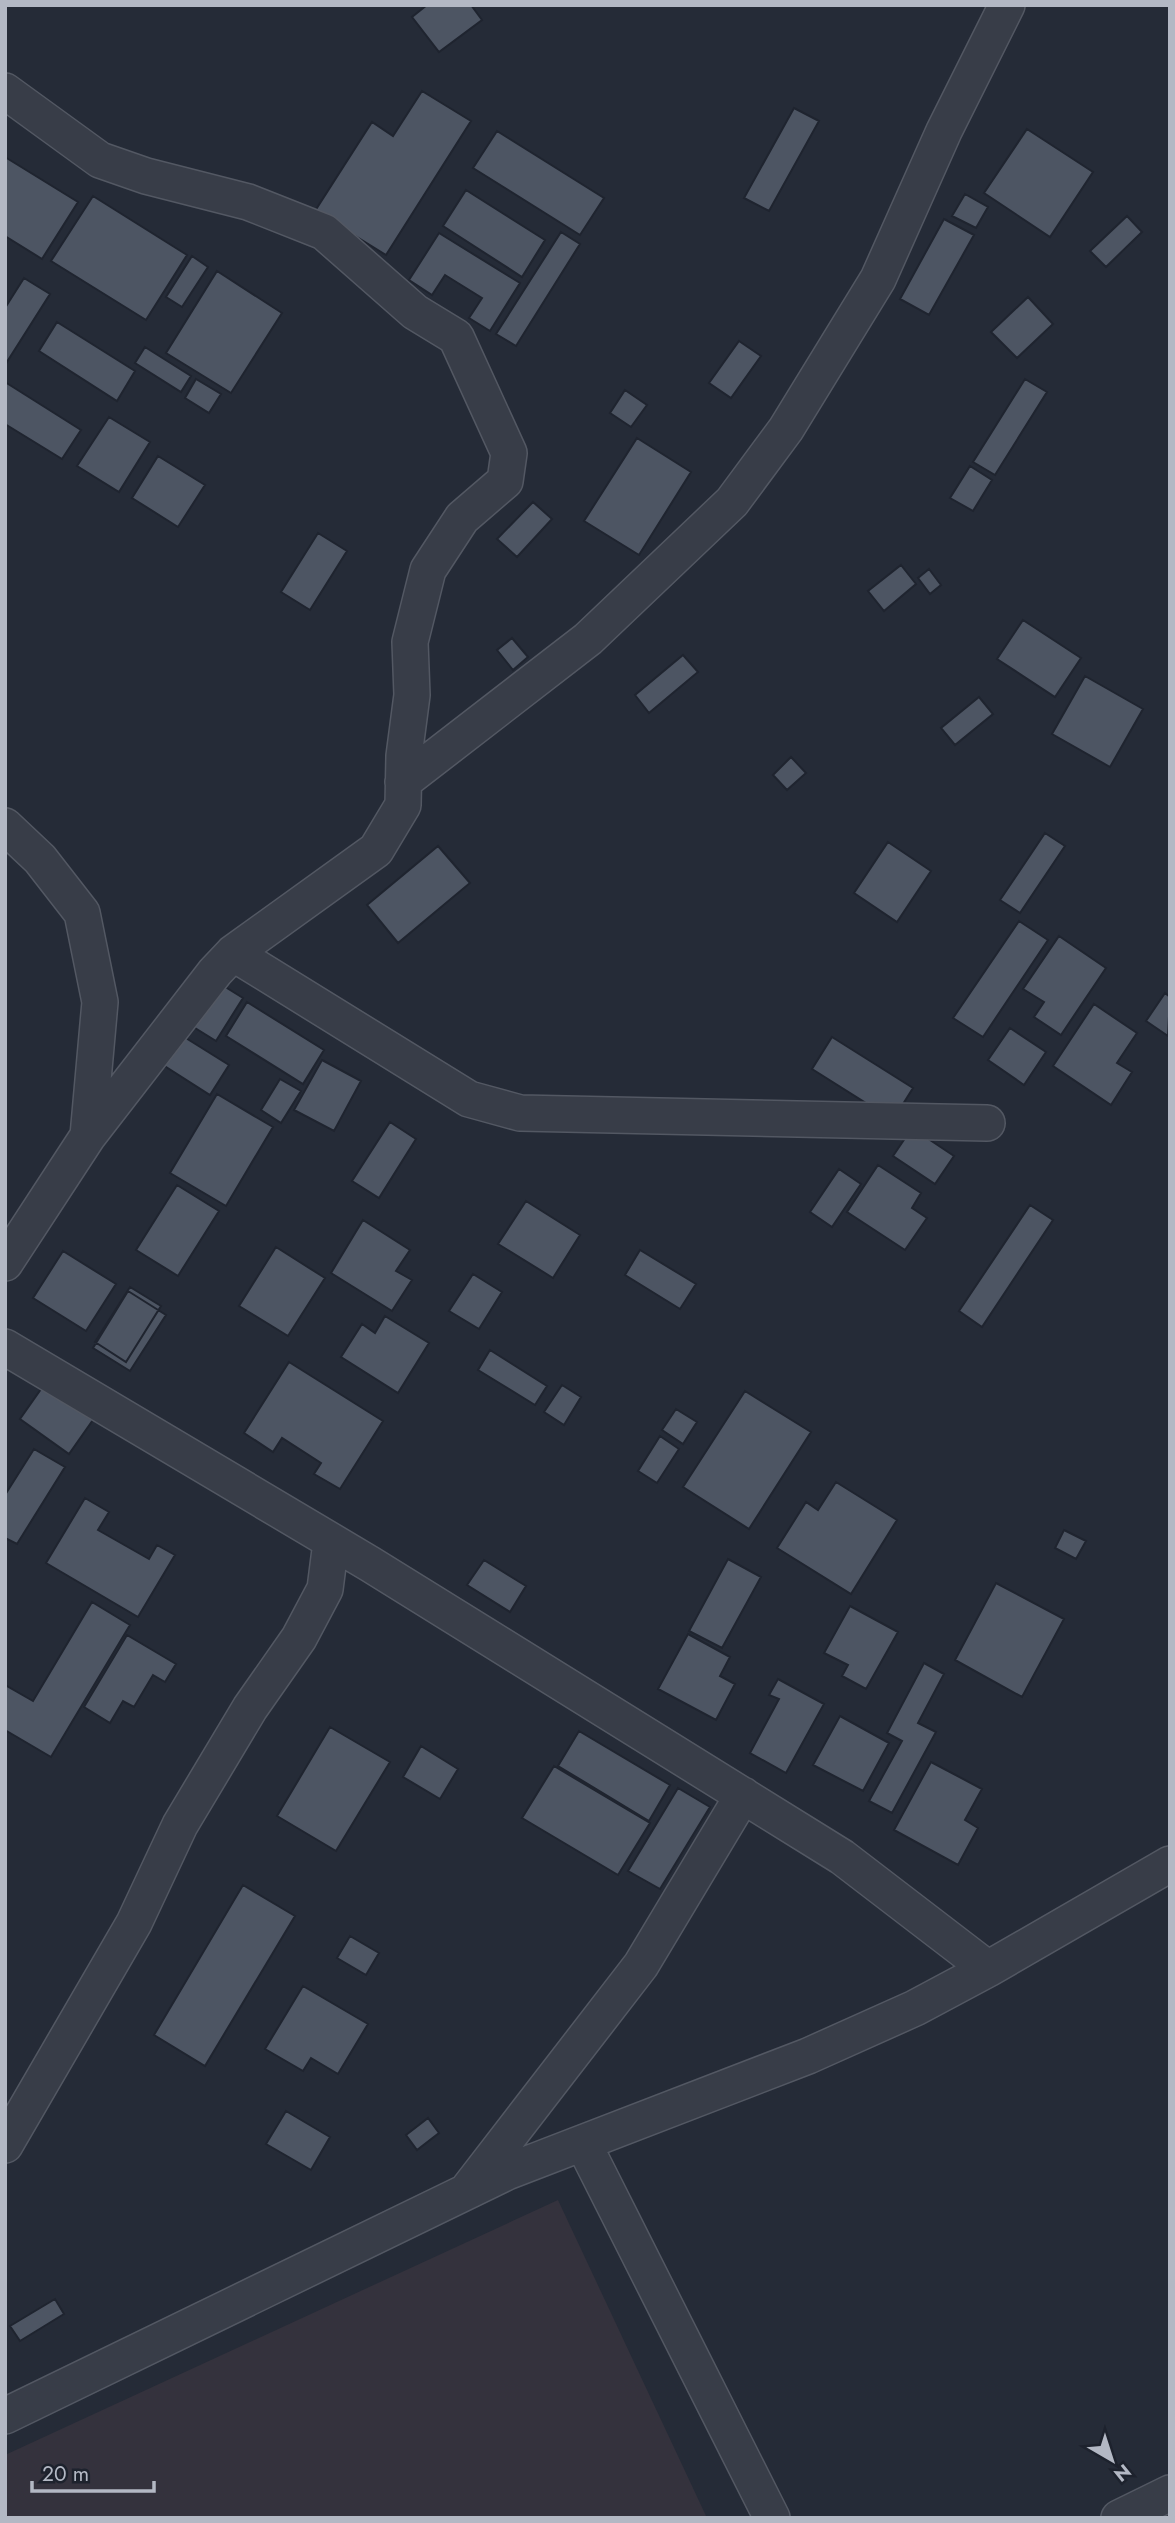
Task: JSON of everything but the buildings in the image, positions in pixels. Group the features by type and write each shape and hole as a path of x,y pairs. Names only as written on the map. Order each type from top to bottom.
{"street":[{"path":"403,782 588,639 732,502 786,429 878,279 944,131 1007,5"},
{"path":"5,1263 88,1136 233,953 376,850 403,804 412,695 410,642 428,570 462,518 505,481 509,453 456,337 415,312 324,232 248,202 146,176 100,160 7,94"},
{"path":"5,826 40,859 82,914 100,1002 88,1136"},
{"path":"233,953 469,1099 520,1113 987,1123"},
{"path":"5,1346 331,1542 842,1857 988,1969"},
{"path":"5,2145 134,1923 180,1825 250,1707 299,1637 325,1588 331,1542"},
{"path":"466,2192 544,2087 641,1965 743,1795"},
{"path":"5,2416 507,2172 808,2056 915,2008 1170,1864"},
{"path":"583,2143 772,2518"},
{"path":"1119,2518 1170,2493"}],"shaded area":[{"path":"558,2200 707,2518 5,2518 5,2455"}]}
